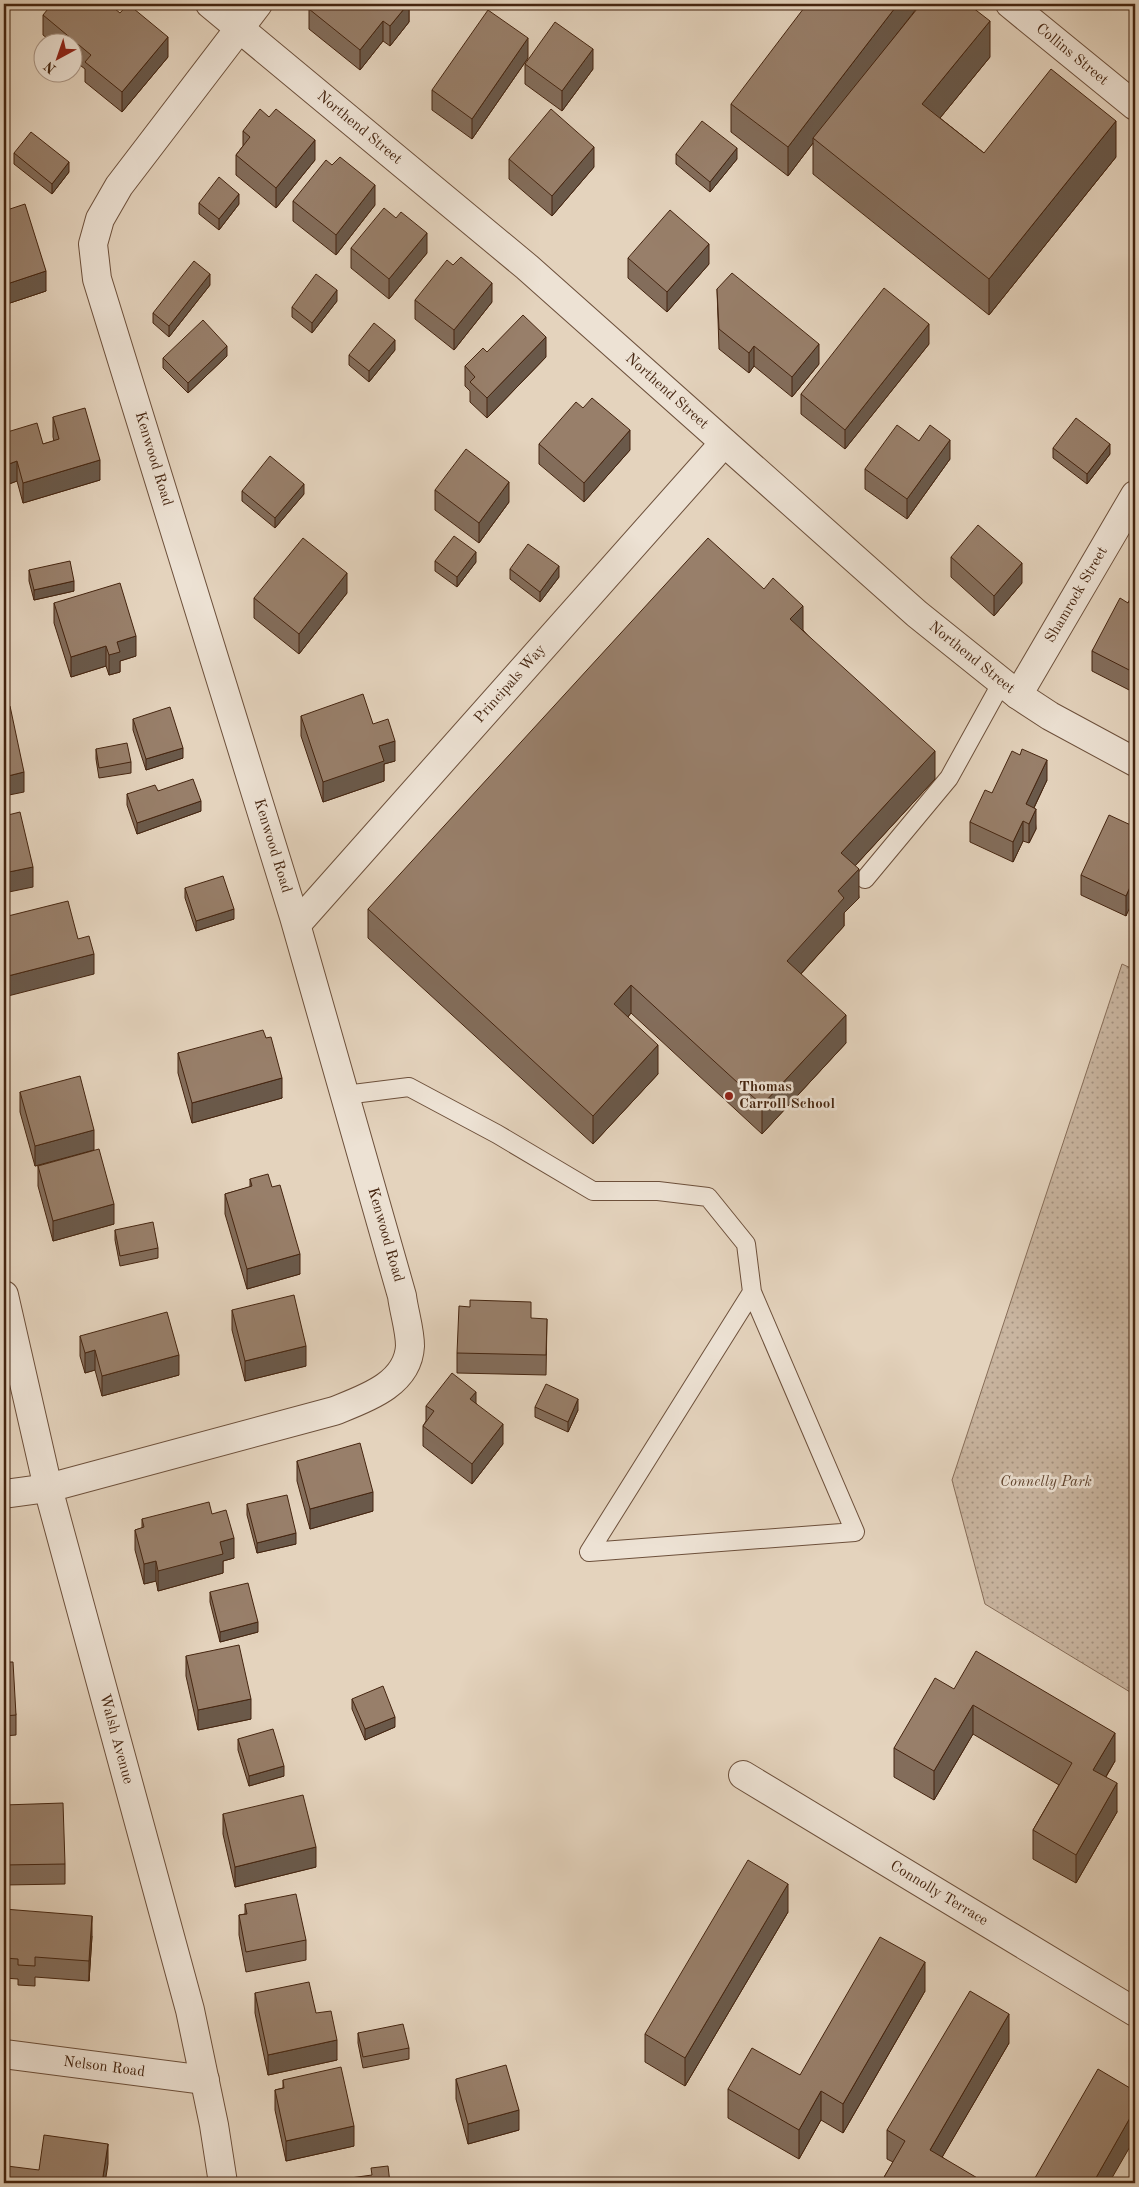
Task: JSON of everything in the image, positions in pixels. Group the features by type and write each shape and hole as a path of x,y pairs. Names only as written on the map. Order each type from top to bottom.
{"street":[{"name":"Northend Street","path":"210,4 527,267 917,614 1010,689 1050,716 1135,762"},
{"name":"Kenwood Road","path":"4,1494 48,1488 334,1411 363,1400 388,1385 403,1371 410,1347 402,1296 296,924 97,279 94,244 100,219 118,186 258,4"},
{"name":"Collins Street","path":"1010,4 1135,106"},
{"name":"Principals Way","path":"296,924 724,443"},
{"name":"Shamrock Street","path":"1010,689 1135,495"},
{"name":"Walsh Avenue","path":"4,1294 48,1488 165,1912 190,2010 224,2183"},
{"name":"Connolly Terrace","path":"743,1775 1135,2012"},
{"name":"Nelson Road","path":"4,2054 205,2080"}],"lane":[{"path":"865,879 949,778 1010,689"},
{"path":"345,1095 409,1087 497,1134 593,1191 658,1191 708,1197 746,1244 752,1292 855,1532 589,1552 752,1292"}],"green space":[{"name":"Connelly Park","path":"1122,964 1135,970 1135,1695 985,1604 952,1480"}],"building":[{"path":"52,4 109,4 120,13 128,4 168,37 122,92 85,62 91,55 82,48 82,32 63,32 43,15"},
{"path":"313,4 408,4 390,26 383,21 360,50 309,9"},
{"path":"807,4 898,4 788,147 731,104"},
{"path":"921,4 968,4 990,21 922,104 984,153 1051,69 1116,121 989,279 813,138"},
{"path":"488,10 528,38 472,119 432,90"},
{"path":"555,22 593,49 562,91 525,64"},
{"path":"260,109 269,117 276,109 315,140 276,188 236,155 250,137 243,131"},
{"path":"551,109 594,147 552,196 509,159"},
{"path":"702,121 737,148 710,182 676,154"},
{"path":"31,132 69,162 52,184 14,153"},
{"path":"340,157 375,185 336,235 293,201 326,160 332,165"},
{"path":"219,177 239,194 219,219 199,203"},
{"path":"25,204 46,271 7,284 4,275 4,211"},
{"path":"384,208 396,218 401,212 427,233 389,279 351,248"},
{"path":"670,210 709,244 667,292 628,258"},
{"path":"461,257 492,283 454,330 415,300 447,260 453,265"},
{"path":"194,261 210,274 169,326 153,313"},
{"path":"732,273 819,344 792,377 754,346 749,353 719,329 717,289"},
{"path":"316,274 337,290 312,323 292,307"},
{"path":"884,288 929,324 845,430 801,394"},
{"path":"523,315 546,337 487,398 470,382 475,377 465,366 483,348 487,352"},
{"path":"203,320 227,346 188,383 163,358"},
{"path":"374,323 395,340 369,371 349,355"},
{"path":"592,398 630,430 584,483 539,444 576,402 583,408"},
{"path":"85,408 100,460 23,483 17,461 9,464 4,447 4,433 37,423 43,444 59,439 53,417"},
{"path":"1076,418 1110,444 1087,474 1053,448"},
{"path":"897,425 919,441 930,425 950,440 907,499 865,469"},
{"path":"466,449 509,482 479,523 435,490"},
{"path":"270,456 304,484 275,518 242,491"},
{"path":"978,525 1022,563 994,596 951,557"},
{"path":"454,536 476,552 457,577 435,561"},
{"path":"303,538 347,573 299,634 254,598"},
{"path":"708,538 764,589 773,578 803,606 790,619 935,751 841,853 859,869 838,891 844,898 787,961 846,1015 762,1105 631,985 614,1004 658,1045 593,1116 368,909"},
{"path":"528,544 559,566 540,592 510,569"},
{"path":"70,561 74,581 34,590 29,570"},
{"path":"120,583 136,636 117,642 120,652 109,655 106,646 71,657 54,603"},
{"path":"1135,590 1135,673 1092,651 1120,598 1128,603"},
{"path":"363,694 373,724 388,719 395,741 379,746 384,761 323,782 301,716"},
{"path":"10,706 24,772 4,777 4,708"},
{"path":"170,707 183,748 146,759 133,719"},
{"path":"127,743 131,762 99,768 96,749"},
{"path":"1022,749 1047,760 1026,804 1036,809 1029,824 1023,821 1013,842 970,822 985,790 992,793 1012,751 1020,755"},
{"path":"193,779 201,801 137,823 127,794 155,785 158,791"},
{"path":"20,812 33,867 4,873 4,816"},
{"path":"1109,815 1135,827 1135,876 1126,896 1081,875"},
{"path":"223,876 234,909 196,921 185,888"},
{"path":"68,901 78,939 89,936 94,954 4,977 4,917"},
{"path":"263,1030 266,1038 271,1037 282,1078 192,1103 178,1053"},
{"path":"80,1076 94,1130 35,1146 20,1092"},
{"path":"99,1149 114,1204 53,1221 38,1166"},
{"path":"268,1174 272,1187 280,1185 300,1254 247,1269 225,1194 252,1186 250,1179"},
{"path":"153,1222 158,1248 120,1256 115,1230"},
{"path":"294,1295 306,1346 245,1361 232,1310"},
{"path":"470,1300 531,1302 531,1318 547,1319 546,1355 457,1353 459,1306 470,1307"},
{"path":"167,1312 179,1355 102,1376 95,1350 85,1353 80,1336"},
{"path":"452,1373 476,1392 470,1399 503,1424 472,1464 423,1426 434,1411 426,1406"},
{"path":"546,1384 578,1399 568,1422 535,1407"},
{"path":"360,1443 373,1492 310,1509 297,1461"},
{"path":"287,1495 296,1533 257,1543 247,1504"},
{"path":"209,1502 212,1514 226,1510 234,1538 220,1542 223,1554 158,1571 156,1561 144,1564 135,1530 144,1527 142,1519"},
{"path":"248,1583 258,1622 220,1632 210,1592"},
{"path":"239,1645 251,1699 198,1710 186,1656"},
{"path":"976,1651 1115,1733 1093,1770 1117,1783 1076,1855 1033,1830 1072,1763 973,1705 934,1771 894,1748 935,1678 954,1689"},
{"path":"4,1662 13,1662 16,1715 4,1716"},
{"path":"383,1686 395,1717 365,1729 352,1699"},
{"path":"273,1729 284,1766 249,1776 238,1739"},
{"path":"303,1795 316,1847 235,1867 223,1814"},
{"path":"63,1803 65,1864 4,1865 4,1805"},
{"path":"748,1860 788,1884 685,2058 645,2034"},
{"path":"296,1894 306,1940 246,1952 239,1915 247,1914 245,1904"},
{"path":"4,1909 92,1916 89,1961 35,1957 35,1966 18,1965 18,1959 4,1958"},
{"path":"880,1937 925,1962 843,2104 821,2091 799,2130 728,2089 752,2048 800,2075"},
{"path":"309,1982 316,2013 331,2011 337,2040 268,2055 255,1993"},
{"path":"970,1991 1009,2014 930,2150 979,2179 976,2183 891,2183 883,2179 905,2141 887,2130"},
{"path":"403,2024 409,2048 363,2057 358,2033"},
{"path":"506,2065 519,2110 468,2124 456,2079"},
{"path":"341,2067 354,2126 286,2141 275,2090 284,2088 283,2080"},
{"path":"1098,2069 1135,2091 1135,2109 1093,2183 1032,2183"},
{"path":"44,2135 108,2144 102,2183 4,2183 7,2166 39,2170"},
{"path":"388,2166 390,2183 314,2183 372,2175 371,2168"}],"place":[{"name":"Thomas Carroll School","path":"729,1096"}]}
